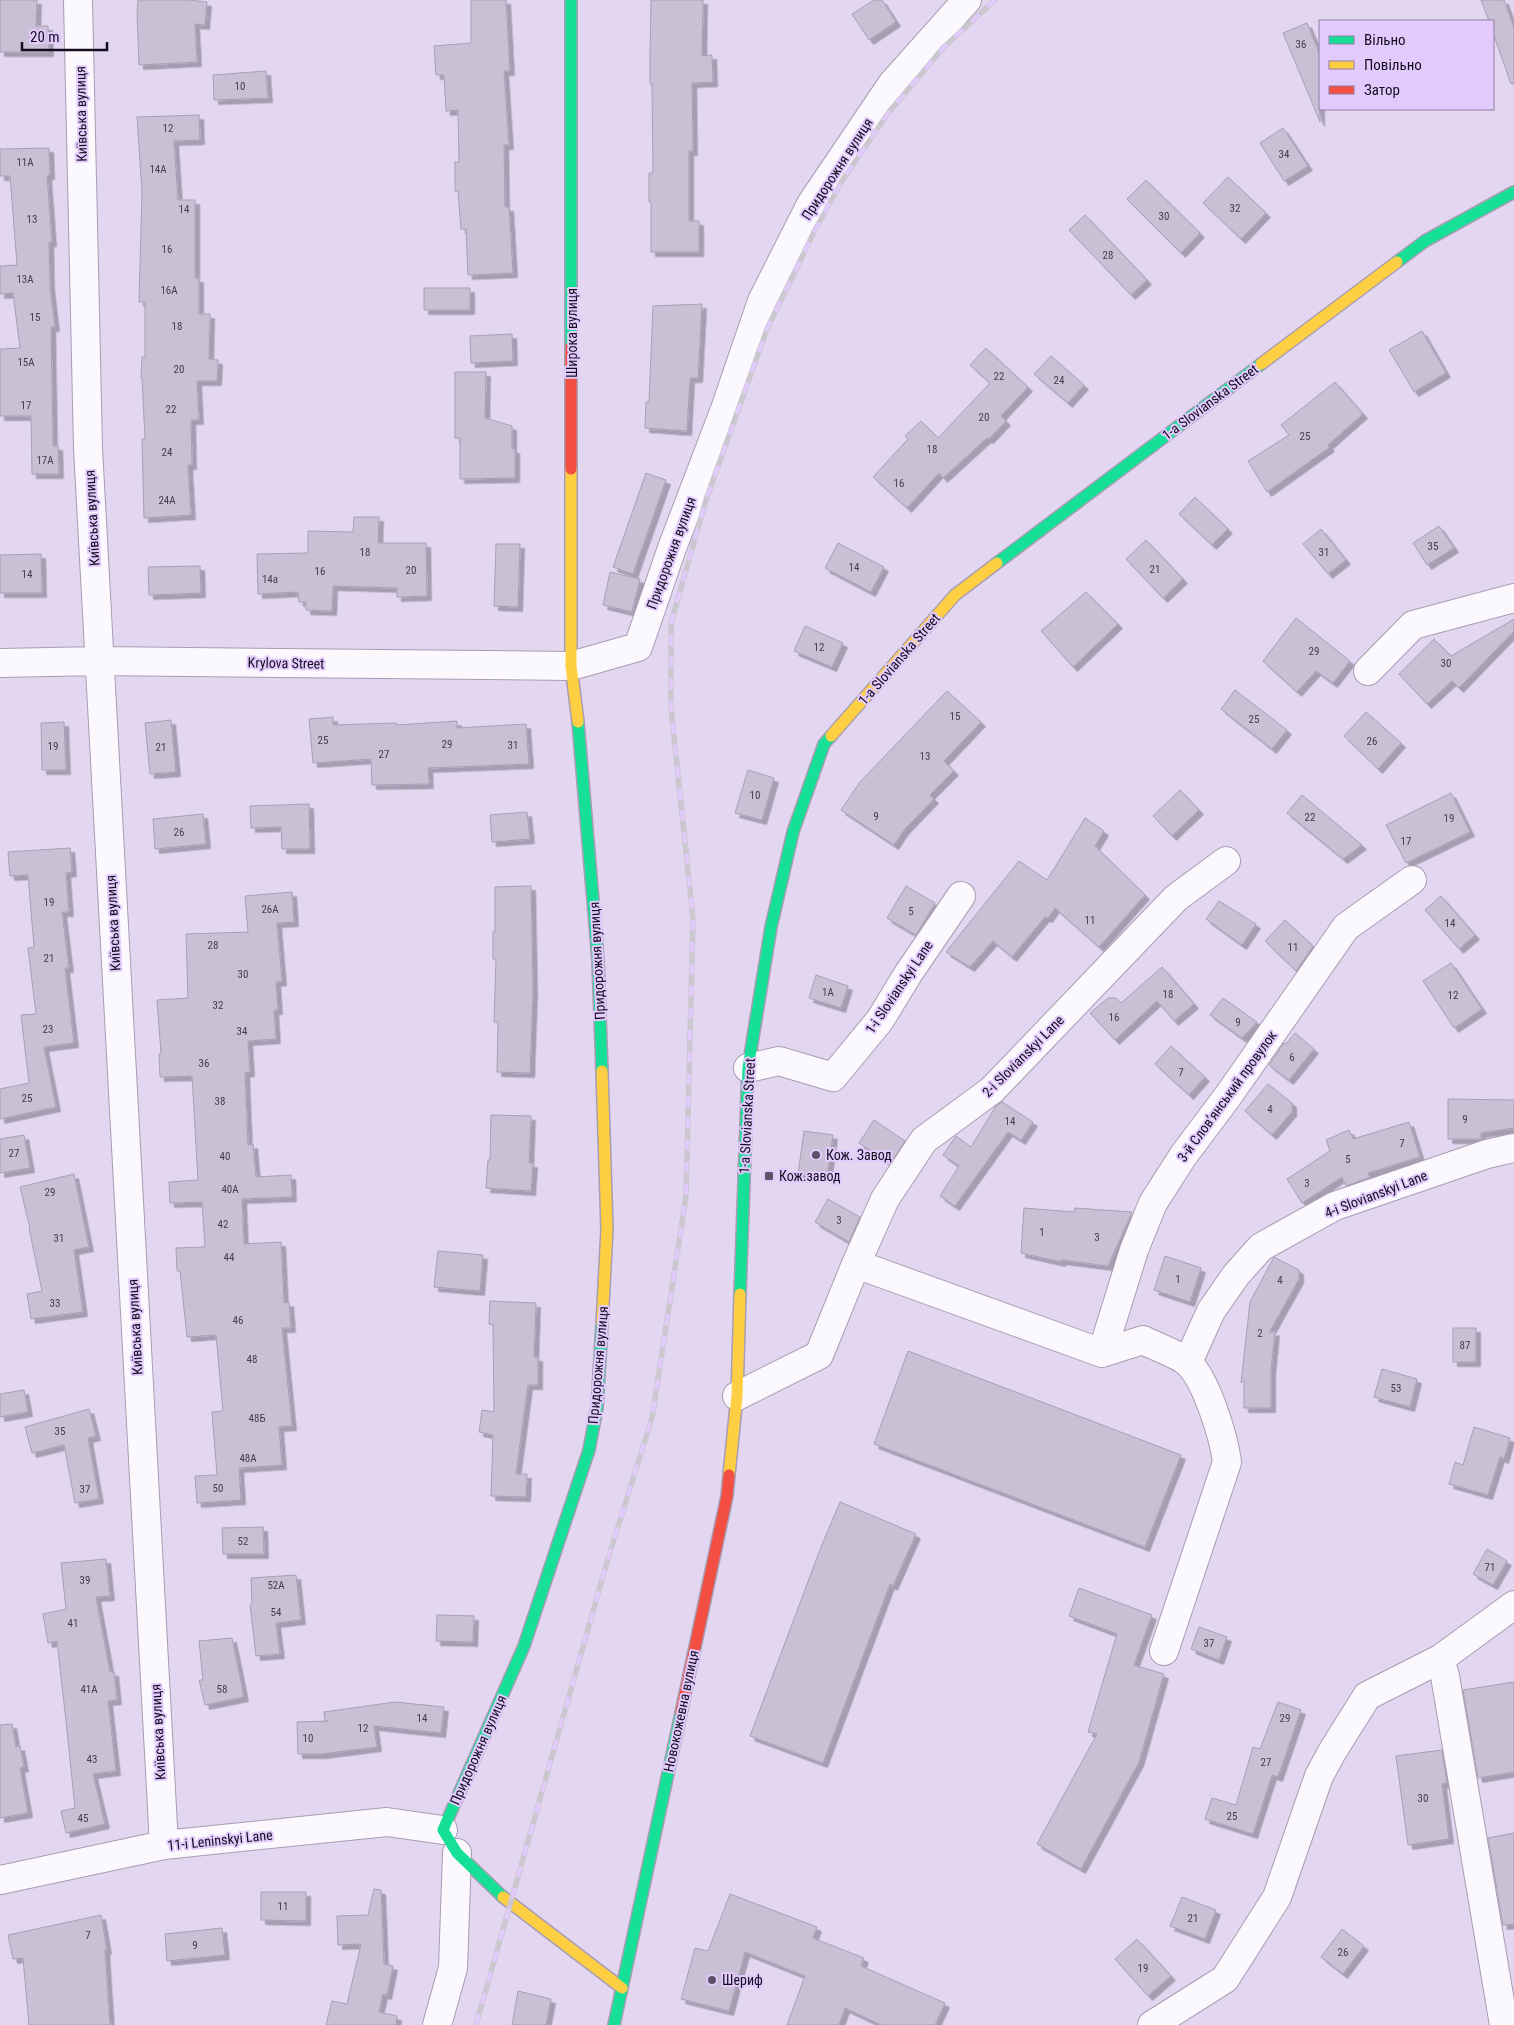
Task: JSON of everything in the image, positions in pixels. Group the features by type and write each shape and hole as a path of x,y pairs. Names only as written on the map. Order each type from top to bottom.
{"street":[{"name":"Київська вулиця","path":"78,0 88,448 164,1845"},
{"name":"Широка вулиця","path":"571,0 571,666"},
{"name":"Придорожня вулиця","path":"437,2025 452,1968 450,1841 524,1646 588,1450 598,1408 607,1229 598,960 580,732 571,666 638,647 672,548 725,409 762,301 811,204 892,84 967,0"},
{"name":"1-a Slovianska Street","path":"737,1396 748,1068 771,927 792,836 824,744 955,595 1425,241 1514,192"},
{"path":"1368,671 1412,625 1514,598"},
{"name":"Krylova Street","path":"0,663 99,661 571,666"},
{"name":"2-i Slovianskyi Lane","path":"737,1396 819,1355 856,1264 885,1200 924,1140 992,1090 1176,898 1226,861"},
{"name":"3-й Слов’янський провулок","path":"1102,1353 1134,1250 1153,1203 1183,1156 1228,1096 1346,927 1412,880"},
{"name":"1-i Slovianskyi Lane","path":"748,1068 779,1061 833,1077 880,1020 908,974 961,896"},
{"name":"4-i Slovianskyi Lane","path":"1188,1362 1210,1311 1236,1274 1261,1248 1336,1206 1487,1154 1514,1148"},
{"path":"856,1264 1102,1353 1143,1340 1188,1362 1200,1380 1213,1410 1225,1447 1227,1462 1164,1651"},
{"name":"Новокожевна вулиця","path":"614,2025 727,1496 737,1396"},
{"path":"1152,2025 1225,1979 1277,1897 1319,1776 1367,1696 1440,1659 1514,1605"},
{"path":"1440,1659 1445,1676 1504,2025"},
{"name":"11-i Leninskyi Lane","path":"0,1880 164,1845 387,1822 450,1841"},
{"path":"450,1841 511,1904 622,1988"}],"building":[{"path":"0,0 37,0 36,26 48,26 49,52 0,52"},
{"path":"138,0 190,0 207,2 205,25 195,24 197,62 139,65"},
{"path":"471,0 506,0 510,71 504,71 509,145 504,145 505,207 509,207 513,273 468,275 466,229 461,229 458,191 455,191 455,162 459,162 458,110 446,111 444,75 436,75 434,46 471,43"},
{"path":"651,0 703,0 702,56 712,55 713,82 692,83 693,151 689,151 689,221 699,221 699,252 651,252 649,173 653,173 652,84 650,84"},
{"path":"874,0 882,0 896,22 869,40 852,14"},
{"path":"1481,0 1504,0 1514,28 1514,83 1511,84 1494,36 1494,20 1489,20"},
{"path":"1307,23 1319,53 1320,122 1283,33"},
{"path":"266,71 268,98 214,100 213,75"},
{"path":"199,115 200,140 174,141 178,200 195,200 195,278 199,278 199,314 210,314 209,359 218,360 217,381 197,381 199,420 191,420 192,465 188,465 191,515 144,518 142,439 145,439 141,378 142,357 145,357 145,302 139,302 142,192 137,117"},
{"path":"1283,128 1308,166 1284,181 1260,143"},
{"path":"49,148 50,175 47,176 52,242 49,242 50,286 55,327 51,327 53,446 58,446 59,474 32,474 31,416 0,416 0,349 20,348 13,293 0,294 0,266 17,265 10,176 0,176 0,149"},
{"path":"1228,177 1266,213 1241,239 1203,203"},
{"path":"1146,180 1200,233 1181,253 1127,199"},
{"path":"1085,215 1147,280 1131,295 1069,230"},
{"path":"424,288 470,288 470,310 424,310"},
{"path":"702,304 698,378 690,378 687,431 645,428 646,402 649,402 653,306"},
{"path":"1422,331 1446,373 1414,392 1389,350"},
{"path":"512,334 513,361 471,363 470,336"},
{"path":"986,348 1028,387 1001,416 1006,421 989,439 987,438 943,478 939,473 907,508 873,477 908,439 905,436 921,421 938,438 990,383 970,365"},
{"path":"1051,356 1084,385 1068,403 1034,374"},
{"path":"455,372 486,372 485,418 512,426 512,449 515,449 515,478 460,479 460,438 455,438"},
{"path":"1335,382 1363,414 1328,445 1330,447 1267,492 1248,461 1289,435 1281,425"},
{"path":"646,473 666,480 633,574 613,567"},
{"path":"1195,497 1228,529 1212,545 1179,514"},
{"path":"354,517 379,517 378,543 426,543 427,596 397,597 397,588 333,586 332,611 306,610 306,602 299,602 298,592 258,594 257,554 308,553 308,531 353,532"},
{"path":"1439,526 1454,548 1427,565 1413,543"},
{"path":"1321,529 1346,560 1328,574 1303,544"},
{"path":"1146,540 1183,579 1163,598 1126,559"},
{"path":"838,543 884,567 871,592 825,568"},
{"path":"496,544 520,544 518,607 494,606"},
{"path":"41,554 42,593 0,593 0,555"},
{"path":"200,566 201,593 149,595 148,567"},
{"path":"610,572 640,579 632,612 603,605"},
{"path":"1086,592 1118,624 1073,667 1041,631"},
{"path":"1296,618 1350,661 1333,683 1316,671 1297,692 1263,661"},
{"path":"1514,619 1514,631 1459,688 1452,681 1427,704 1399,674 1434,639 1451,656"},
{"path":"805,626 843,643 832,667 794,651"},
{"path":"1235,690 1287,730 1272,749 1221,709"},
{"path":"947,691 981,722 944,761 954,771 930,795 934,799 904,830 894,845 841,810 860,782"},
{"path":"1366,712 1401,743 1378,769 1344,736"},
{"path":"333,717 333,725 396,723 397,725 457,721 457,728 526,724 529,764 428,768 429,784 372,785 371,759 313,763 309,719"},
{"path":"171,720 176,772 150,774 145,723"},
{"path":"64,722 66,770 42,770 41,723"},
{"path":"748,770 774,778 762,820 735,813"},
{"path":"1180,790 1199,810 1172,836 1153,816"},
{"path":"1451,793 1470,832 1406,863 1386,825"},
{"path":"1302,795 1362,845 1343,859 1287,813"},
{"path":"309,804 310,849 282,849 281,827 251,828 250,806"},
{"path":"527,812 530,839 492,842 490,815"},
{"path":"203,814 206,844 155,849 153,819"},
{"path":"1085,818 1104,831 1095,846 1145,895 1099,947 1055,908 1048,918 1045,917 1012,957 993,941 970,967 946,952 1019,861 1047,880"},
{"path":"70,848 72,872 66,873 69,912 62,912 69,968 65,968 74,1043 44,1047 56,1107 0,1119 0,1089 29,1083 21,1015 36,1014 28,948 34,947 28,875 10,876 8,852"},
{"path":"531,886 533,990 530,1073 497,1072 498,1022 494,1022 496,959 493,959 495,887"},
{"path":"906,886 935,903 916,935 887,918"},
{"path":"292,892 294,922 277,923 282,981 276,982 278,1010 274,1010 276,1039 248,1041 250,1072 245,1073 248,1145 253,1144 256,1177 291,1175 292,1197 242,1199 244,1244 281,1242 284,1303 289,1302 291,1328 282,1328 292,1426 279,1427 282,1465 239,1468 241,1500 197,1503 195,1476 217,1475 212,1412 223,1411 216,1335 187,1337 180,1271 177,1271 176,1248 205,1247 202,1202 170,1203 169,1182 198,1180 192,1076 160,1077 159,1054 161,1054 157,1000 188,998 186,934 248,932 245,896"},
{"path":"1441,896 1475,935 1459,949 1425,910"},
{"path":"1219,901 1256,924 1242,945 1206,919"},
{"path":"1285,920 1313,946 1296,971 1265,941"},
{"path":"1451,963 1482,1009 1454,1028 1423,981"},
{"path":"1162,967 1194,1004 1174,1021 1157,1001 1115,1040 1090,1013 1108,998 1116,998 1121,1003"},
{"path":"816,975 848,986 841,1008 809,998"},
{"path":"1223,998 1257,1022 1242,1038 1210,1015"},
{"path":"1295,1033 1314,1049 1289,1080 1269,1065 1284,1043 1286,1044"},
{"path":"1171,1046 1205,1077 1189,1095 1155,1064"},
{"path":"1268,1084 1292,1103 1292,1112 1272,1135 1245,1111"},
{"path":"1448,1099 1514,1100 1514,1128 1481,1133 1481,1139 1448,1139"},
{"path":"1002,1102 1033,1122 1021,1140 1008,1132 955,1206 940,1196 959,1166 943,1155 956,1136 971,1147 996,1106"},
{"path":"491,1115 531,1116 529,1163 533,1163 531,1191 486,1188 488,1160 490,1160"},
{"path":"874,1120 905,1141 890,1164 859,1143"},
{"path":"1409,1122 1420,1157 1368,1173 1370,1177 1346,1186 1342,1177 1302,1203 1287,1179 1330,1151 1326,1140 1349,1130 1353,1139"},
{"name":"Кож. Завод","path":"804,1131 833,1135 827,1178 798,1174"},
{"path":"24,1135 30,1168 0,1173 0,1139"},
{"path":"74,1174 89,1247 74,1250 83,1312 31,1319 27,1294 42,1291 20,1187"},
{"path":"828,1199 860,1217 849,1242 815,1222"},
{"path":"1024,1208 1074,1212 1075,1208 1132,1212 1108,1266 1061,1260 1061,1262 1021,1253"},
{"path":"438,1251 483,1255 480,1291 434,1287"},
{"path":"1165,1256 1201,1268 1190,1302 1154,1290"},
{"path":"1274,1257 1299,1270 1299,1279 1269,1333 1275,1331 1271,1370 1271,1408 1244,1408 1244,1380 1241,1383 1250,1302"},
{"path":"490,1301 536,1303 534,1357 538,1357 538,1385 528,1385 516,1474 527,1474 526,1497 491,1496 493,1435 479,1432 482,1410 494,1412 493,1325 489,1324"},
{"path":"1453,1328 1476,1328 1476,1362 1453,1362"},
{"path":"908,1351 1181,1455 1145,1547 874,1444"},
{"path":"1382,1369 1417,1379 1410,1407 1374,1397"},
{"path":"24,1390 28,1412 0,1417 0,1394"},
{"path":"89,1409 96,1436 88,1438 99,1499 75,1503 64,1445 32,1453 25,1427"},
{"path":"1474,1427 1510,1438 1504,1459 1500,1457 1488,1495 1449,1484 1455,1462 1463,1465"},
{"path":"840,1502 916,1534 893,1586 890,1584 823,1763 750,1736 821,1547"},
{"path":"263,1527 264,1554 223,1554 222,1528"},
{"path":"1487,1549 1507,1561 1493,1585 1473,1574"},
{"path":"106,1559 110,1596 96,1597 110,1672 114,1672 117,1700 108,1701 116,1771 93,1774 105,1824 66,1833 61,1811 75,1808 66,1721 57,1641 48,1643 43,1614 66,1609 61,1563"},
{"path":"296,1575 301,1620 276,1623 280,1654 256,1656 250,1605 252,1604 251,1578"},
{"path":"1079,1588 1152,1615 1134,1665 1164,1674 1139,1762 1081,1869 1037,1844 1097,1734 1088,1732 1117,1634 1069,1616"},
{"path":"437,1615 474,1616 473,1642 436,1641"},
{"path":"1199,1627 1227,1637 1219,1660 1191,1649"},
{"path":"232,1638 244,1697 205,1705 199,1680 203,1680 199,1641"},
{"path":"1514,1682 1514,1772 1478,1778 1463,1690"},
{"path":"395,1702 444,1707 441,1733 374,1726 377,1747 321,1754 298,1754 297,1722 328,1721 325,1721 324,1712"},
{"path":"1278,1702 1301,1710 1278,1777 1272,1775 1253,1834 1205,1819 1212,1798 1236,1805 1253,1747 1260,1749"},
{"path":"12,1724 16,1747 20,1746 24,1767 20,1768 28,1813 0,1818 0,1725"},
{"path":"1442,1750 1447,1783 1442,1784 1449,1839 1408,1845 1396,1756"},
{"path":"1514,1833 1514,1924 1503,1925 1488,1838"},
{"path":"374,1889 381,1890 384,1964 393,1966 387,1995 383,1994 379,2012 397,2016 396,2025 326,2025 332,2001 347,2004 361,1944 338,1945 337,1916 368,1915"},
{"path":"261,1892 306,1892 306,1921 261,1920"},
{"path":"730,1894 817,1927 813,1938 864,1958 861,1966 945,2003 935,2025 881,2025 845,2008 839,2025 787,2025 805,1976 745,1952 729,2011 681,1999 695,1948 708,1951"},
{"path":"1182,1897 1216,1910 1205,1939 1170,1926"},
{"path":"101,1915 107,1950 105,1950 110,2025 29,2025 23,1958 13,1959 8,1935"},
{"path":"222,1928 225,1955 167,1961 165,1934"},
{"path":"1342,1929 1364,1946 1343,1974 1321,1957"},
{"path":"1137,1939 1171,1976 1148,1996 1115,1959"},
{"path":"518,1991 551,1999 546,2025 512,2025"}],"railway":[{"path":"476,2025 607,1562 652,1418 686,1196 693,919 671,708 671,623 706,500 767,329 815,230 843,179 889,112 943,48 995,0"}],"traffic: fast":[{"path":"571,0 571,347"},
{"path":"1397,262 1425,241 1514,192"},
{"path":"997,563 1261,364"},
{"path":"578,722 598,960 602,1071"},
{"path":"740,1294 748,1068 771,927 793,832 824,744 831,736"},
{"path":"503,1897 457,1853 443,1830 524,1646 589,1450 597,1408 602,1324"},
{"path":"614,2025 681,1713"}],"traffic: slow":[{"path":"1261,364 1397,262"},
{"path":"571,469 571,666 578,722"},
{"path":"831,736 955,595 997,563"},
{"path":"602,1071 607,1229 602,1324"},
{"path":"729,1475 737,1396 740,1294"},
{"path":"503,1897 622,1988"}],"traffic: jam":[{"path":"571,347 571,469"},
{"path":"681,1713 727,1496 729,1475"}],"place":[{"name":"Кож. Завод","path":"816,1155"},
{"name":"Кож.завод","path":"769,1176"},
{"name":"Шериф","path":"712,1980"}]}
